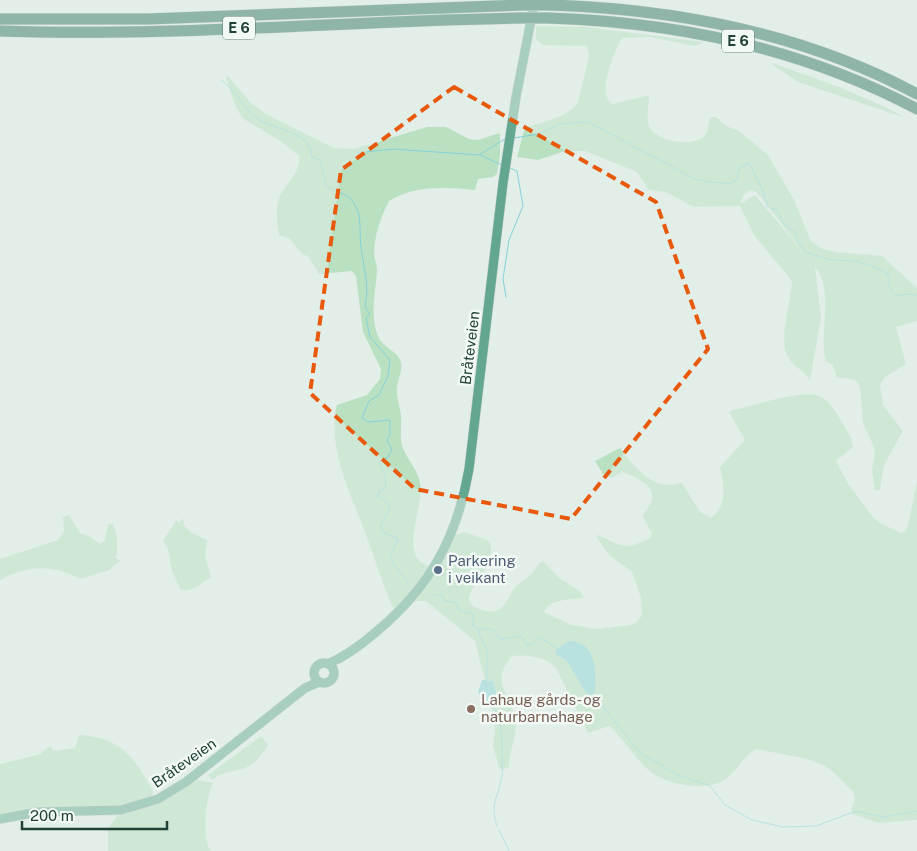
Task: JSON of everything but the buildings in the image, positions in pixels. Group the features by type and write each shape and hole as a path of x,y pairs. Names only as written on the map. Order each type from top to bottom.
{"highway":[{"name":"E 6","path":"0,20 148,19 522,5 636,10 736,26 787,40 838,58 917,94"},
{"name":"E 6","path":"0,31 148,31 407,20 519,18 548,18 658,26 742,41 783,52 833,70 917,109"}],"main road":[{"name":"Bråteveien","path":"331,668 386,623 414,596 444,551 458,518 469,469 509,139 535,0"},
{"path":"317,666 331,668 330,681 317,678 317,666"},
{"name":"Bråteveien","path":"0,819 38,812 121,810 158,799 186,782 317,678"}],"highlighted area":[{"path":"454,87 656,202 708,349 571,519 415,489 310,393 341,170"}],"green space":[{"path":"536,26 587,27 703,42 695,46 650,37 622,38 608,72 606,92 608,99 613,104 649,95 649,126 653,132 667,139 684,142 700,139 707,133 711,117 716,117 726,126 739,131 768,155 794,200 811,241 823,249 835,252 882,256 917,288 917,321 896,327 906,364 885,377 880,385 883,405 903,431 884,465 880,490 875,490 872,471 875,450 863,422 860,389 857,381 837,378 833,365 826,361 824,350 824,287 821,276 815,267 821,318 810,381 789,359 785,348 785,330 792,281 754,235 740,206 694,207 666,192 649,190 637,172 585,151 565,151 538,160 517,157 525,127 561,116 578,103 589,56 587,46 543,45 536,40","holes":["749,190 756,192 762,198 802,251 755,195 740,204 744,194"]},
{"path":"769,62 856,94 906,118 798,82"},
{"path":"228,76 250,102 266,114 334,148 354,149 427,127 446,127 469,139 478,140 500,133 500,155 497,174 493,177 478,179 475,190 430,188 409,192 389,201 379,225 374,252 377,270 374,321 381,341 400,359 401,369 397,398 401,415 401,440 403,448 418,475 421,490 414,529 413,542 415,553 420,561 431,567 454,535 465,532 489,541 491,550 490,560 471,592 469,599 473,606 489,611 500,609 506,603 515,587 543,561 559,578 580,591 584,598 556,602 547,607 544,612 571,625 598,629 630,625 637,622 642,615 641,598 632,572 609,555 596,536 598,535 623,546 635,545 650,538 652,533 642,516 651,502 651,491 644,482 623,472 611,478 603,474 595,461 620,448 633,464 650,479 664,485 682,483 700,512 711,518 720,507 722,501 723,481 720,467 745,440 729,412 733,410 798,395 808,394 824,398 836,412 851,439 853,447 836,461 847,482 872,516 880,523 901,533 905,532 908,525 917,482 917,820 878,823 853,814 851,810 855,799 854,793 825,766 807,759 757,749 748,755 729,777 715,784 705,786 683,785 661,778 645,767 609,726 588,733 556,668 546,661 530,656 512,656 505,666 502,675 502,683 515,715 516,725 509,767 502,770 499,767 493,746 495,730 492,709 475,641 426,601 417,601 393,608 342,472 335,438 337,405 367,395 380,379 381,369 363,332 356,276 352,271 319,274 309,257 302,254 290,239 279,235 278,200 296,172 299,156 282,142 242,118 235,105 226,77"},
{"path":"69,515 80,533 91,537 100,544 105,541 108,524 113,523 117,538 117,555 115,557 120,561 109,570 80,579 60,571 40,568 20,571 0,580 0,559 58,540 64,531 63,517"},
{"path":"183,518 184,526 192,533 207,540 205,556 211,577 190,590 181,590 172,571 168,549 163,541 176,521 180,523"},
{"path":"79,735 106,740 125,752 140,769 154,793 147,800 158,797 187,778 213,783 208,798 205,828 206,838 211,851 108,851 108,828 124,807 98,808 87,812 37,811 0,819 0,764 40,754 50,746 54,751 75,748"},
{"path":"261,736 268,745 255,762 212,780 208,775"}],"water":[{"path":"568,641 585,646 593,658 595,666 595,692 590,696 566,660 555,654"},
{"path":"482,680 493,681 496,693 492,707 478,692"}],"waterway":[{"path":"221,80 258,119 291,132 305,141 310,148 312,157 321,161 326,186 350,199 358,212 366,284 365,307 370,314 366,318 370,337 390,360 388,376 379,395 369,401 362,418 368,422 390,420 390,435 387,440 392,450 387,458 379,462 385,476 386,487 379,491 378,496 387,502 390,509 380,525 383,532 398,539 390,559 409,584"},
{"path":"514,138 539,134 559,124 588,122 697,180 729,184 736,180 740,167 749,163 764,193 767,207 777,210 783,223 796,233 797,240 806,252 830,260 854,261 870,265 888,274 892,291 897,296 906,294 917,295"},
{"path":"357,153 393,149 479,155 505,139"},
{"path":"480,155 502,165"},
{"path":"506,297 503,279 509,240 523,206 517,171 510,168"},
{"path":"434,595 442,595 444,600 456,603 460,611 474,615 472,625 479,629 479,635 487,650 487,680"},
{"path":"479,629 492,629 500,639 521,636 527,645 534,643 539,637 558,649"},
{"path":"592,693 640,753 678,775 709,785 725,805 752,820 783,827 816,826 856,811 883,817 917,811"},
{"path":"493,706 500,720 502,758 501,783 494,805 497,826"},
{"path":"499,830 509,851"}],"place":[{"name":"Parkering i veikant","path":"438,570"},
{"name":"Lahaug gårds- og naturbarnehage","path":"471,709"}]}
